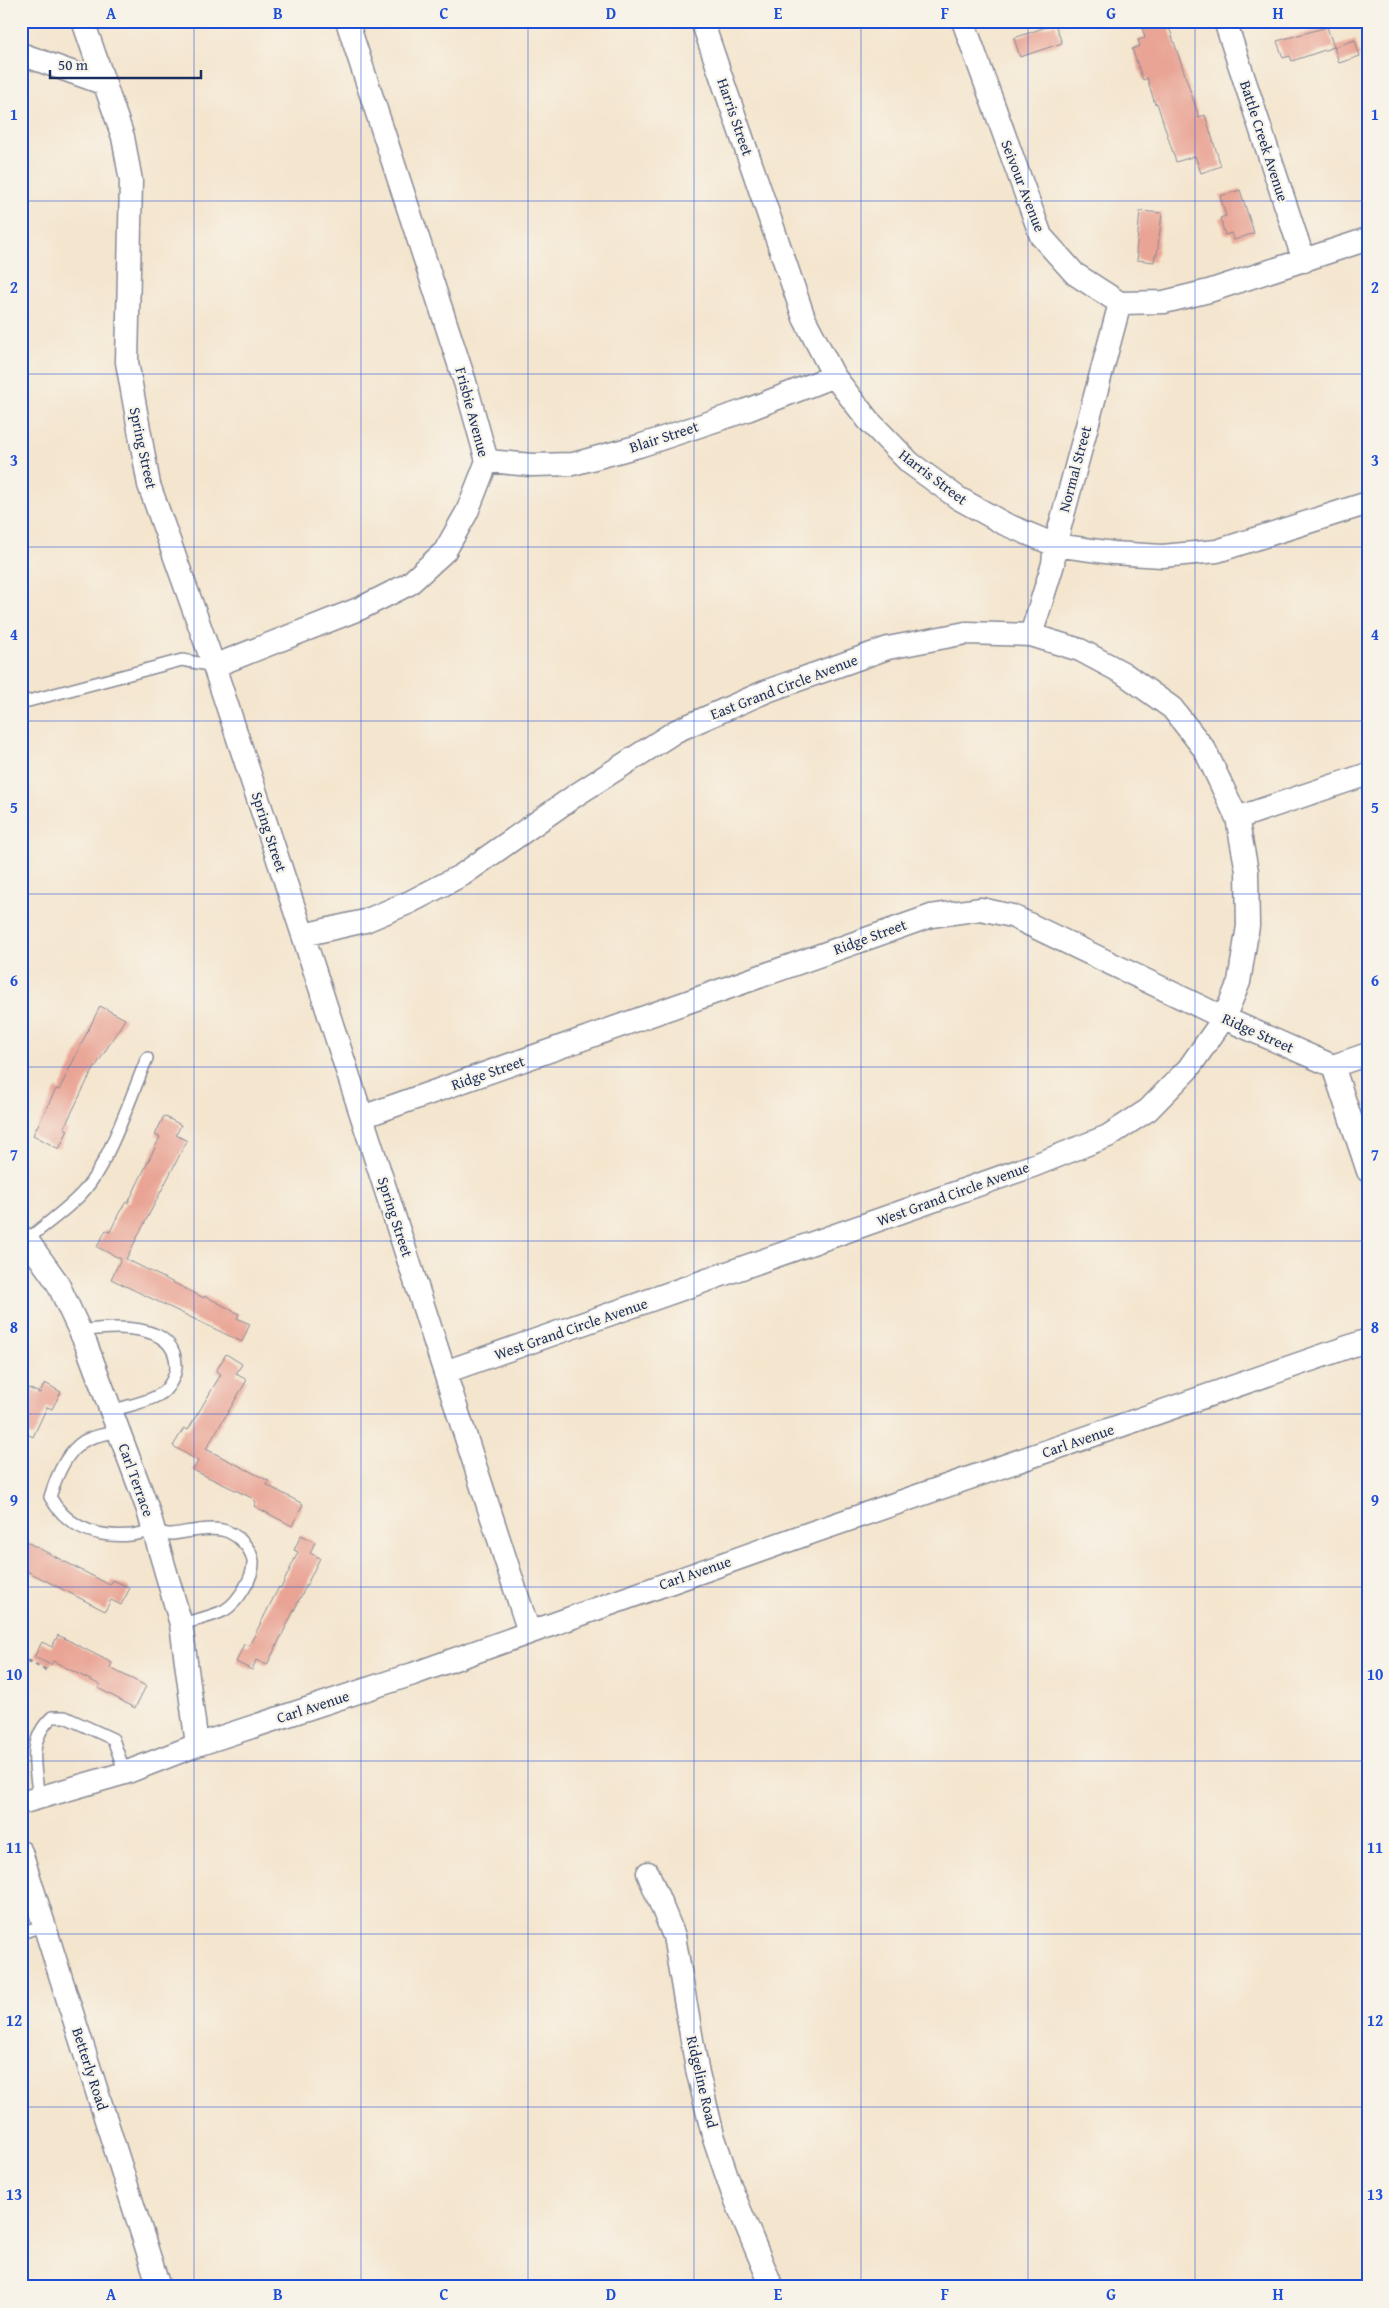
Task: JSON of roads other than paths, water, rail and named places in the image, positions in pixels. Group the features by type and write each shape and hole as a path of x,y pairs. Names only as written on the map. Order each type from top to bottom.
{"street":[{"name":"Spring Street","path":"83,21 123,138 131,181 127,362 149,485 214,666 304,935 529,1632"},
{"name":"Frisbie Avenue","path":"214,666 361,608 409,584 445,551 467,512 487,461 466,382 347,21"},
{"name":"Harris Street","path":"702,21 804,318 834,376 868,420 910,463 973,507 1004,524 1055,545 1113,553 1162,556 1217,551 1368,503"},
{"name":"Seivour Avenue","path":"963,21 1041,236 1075,274 1120,303"},
{"name":"Battle Creek Avenue","path":"1225,21 1304,261"},
{"path":"21,54 105,84"},
{"path":"1120,303 1173,300 1209,291 1368,239"},
{"name":"Normal Street","path":"1031,635 1052,564 1055,545 1120,303"},
{"name":"Blair Street","path":"487,461 532,465 573,464 639,446 747,410 834,376"},
{"name":"East Grand Circle Avenue","path":"304,935 365,921 462,875 576,795 676,731 767,691 888,648 966,633 1031,635 1080,650 1122,673 1172,708 1205,750 1237,818"},
{"path":"1237,818 1368,774"},
{"name":"West Grand Circle Avenue","path":"445,1372 1035,1165 1108,1136 1148,1110 1188,1069 1224,1018 1239,982 1248,926 1248,871 1237,818"},
{"name":"Ridge Street","path":"362,1117 931,916 981,909 1012,916 1224,1018 1333,1066"},
{"path":"1368,1054 1333,1066 1368,1171"},
{"name":"Carl Terrace","path":"24,1238 57,1282 80,1331 147,1507 181,1624 197,1745"},
{"name":"Carl Avenue","path":"30,1800 125,1773 197,1745 413,1674 1368,1340"},
{"name":"Betterly Road","path":"21,1852 159,2287"},
{"name":"Ridgeline Road","path":"648,1873 674,1936 697,2069 713,2135 735,2199 772,2287"}],"lane":[{"path":"21,703 182,660 214,666"},
{"path":"24,1238 82,1194 90,1184 102,1163 147,1058"},
{"path":"80,1331 113,1326 151,1333 166,1343 176,1357 176,1371 169,1385 160,1395 84,1441 69,1456 57,1476 50,1497 58,1512 72,1524 101,1534 129,1535 154,1532 170,1534 222,1530 239,1538 248,1548 252,1561 250,1574 240,1595 225,1610 181,1624"},
{"path":"30,1800 34,1750 42,1727 52,1717 65,1717 113,1739 125,1773"},
{"path":"21,1934 45,1925"}]}
